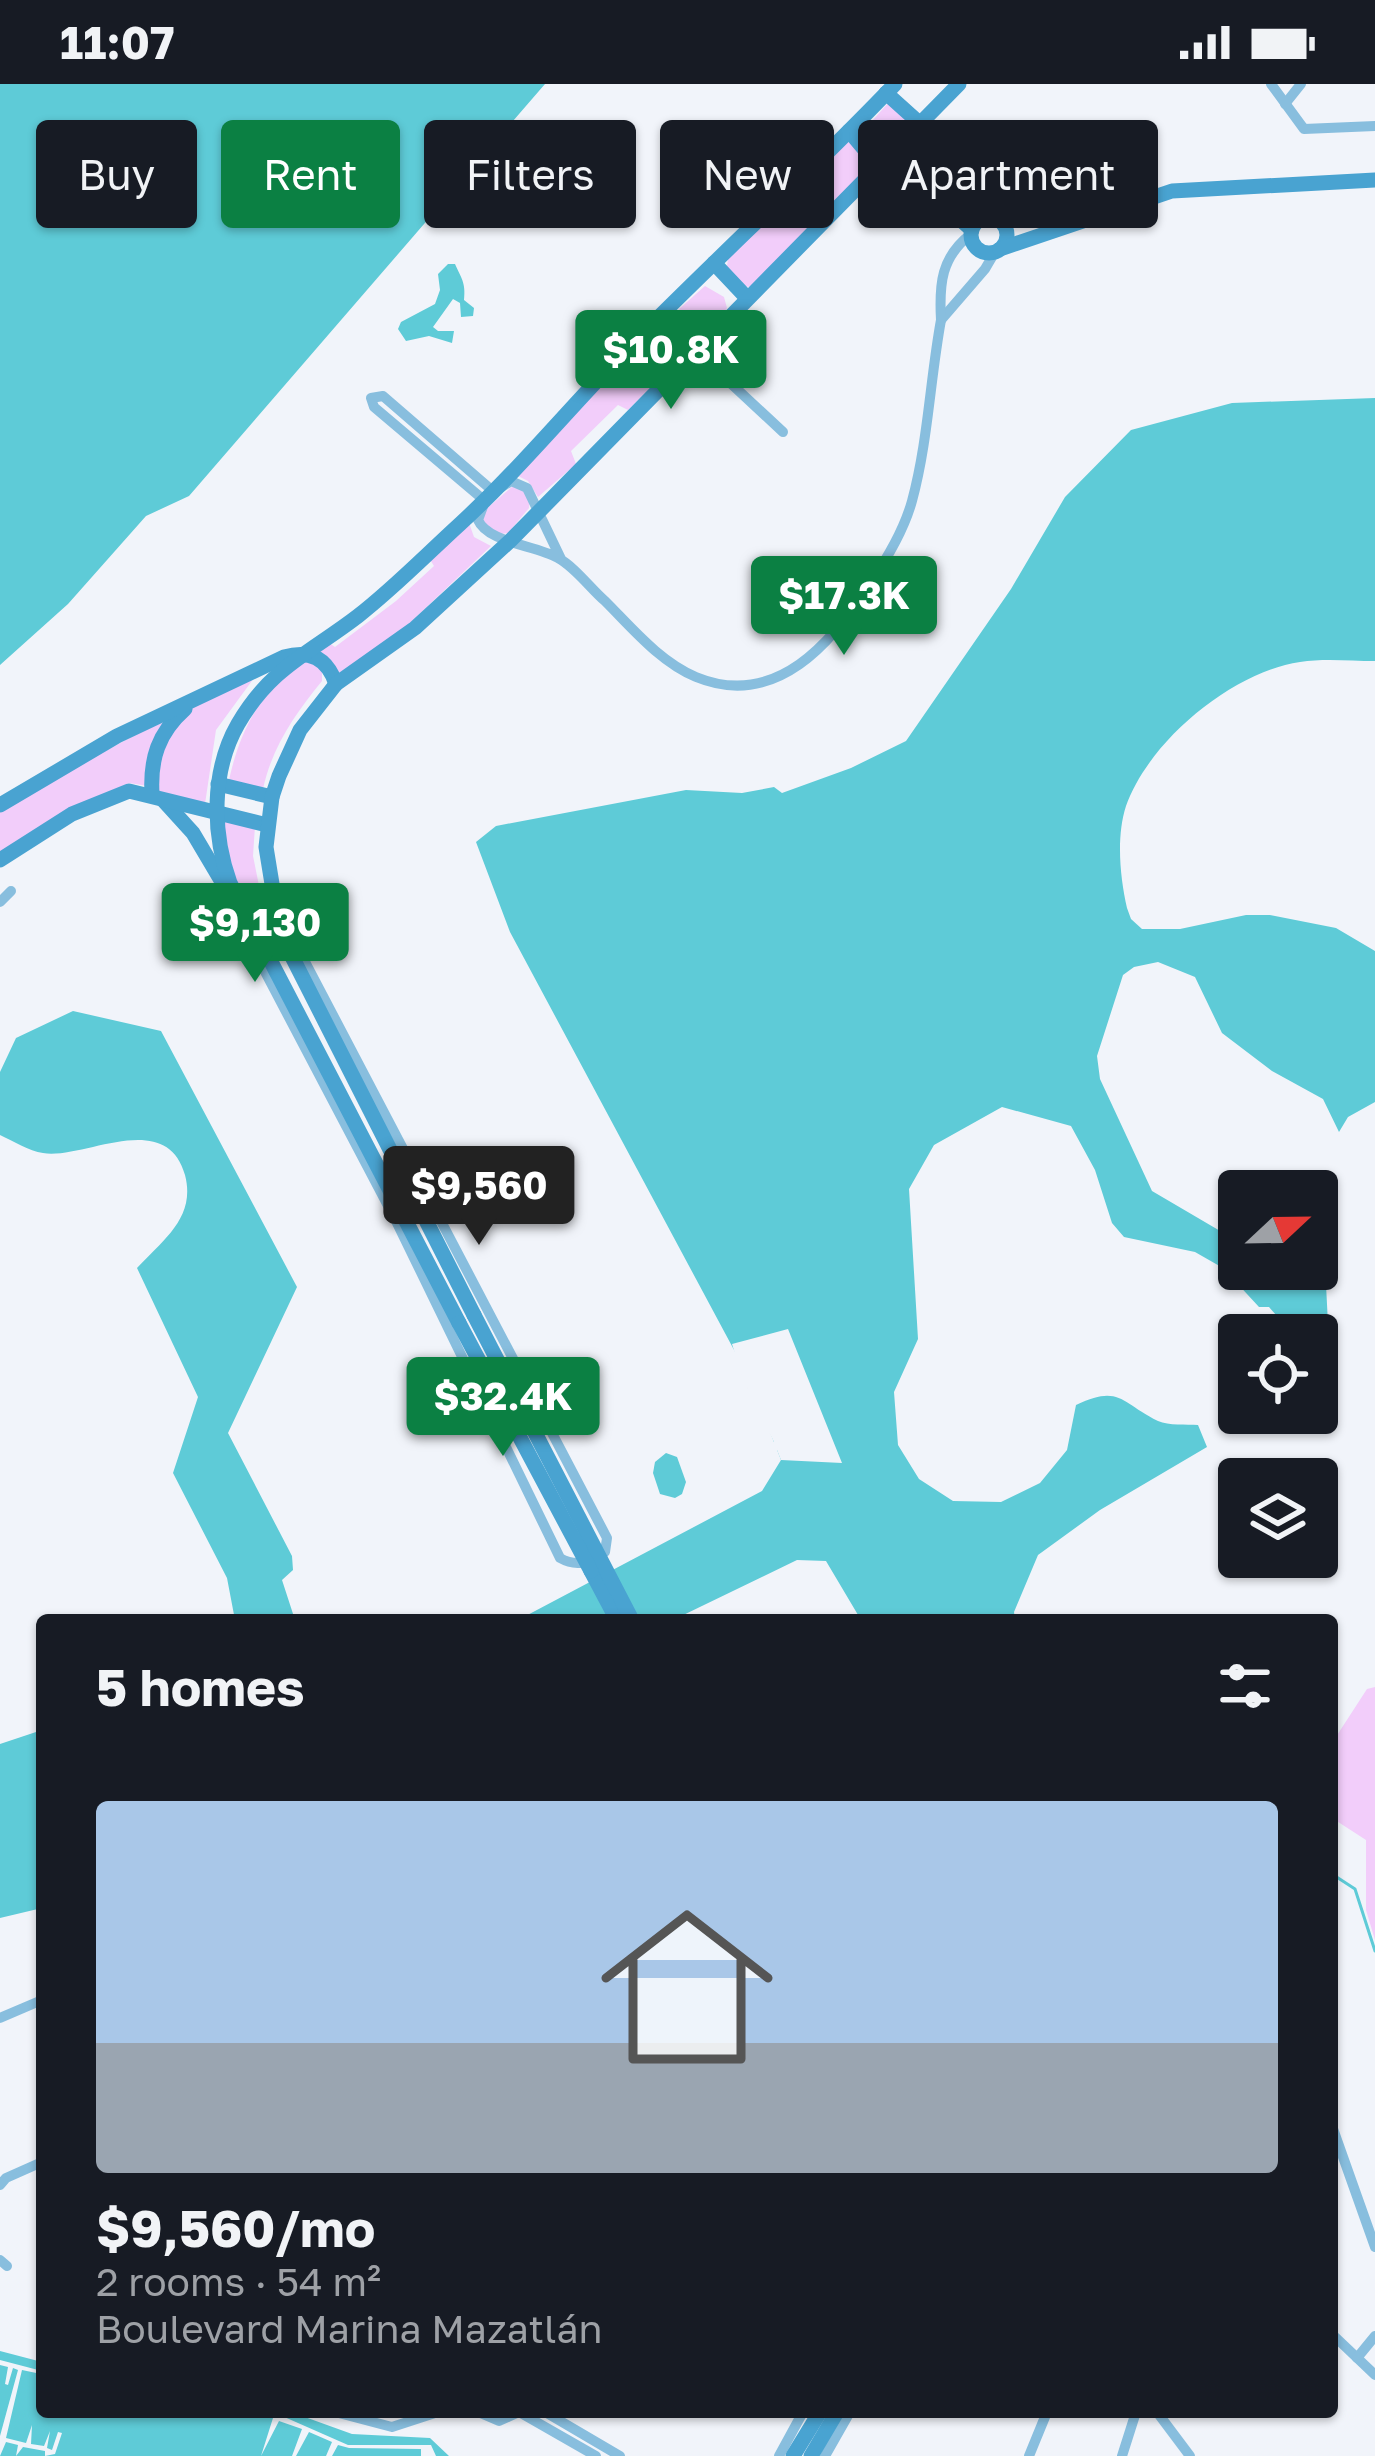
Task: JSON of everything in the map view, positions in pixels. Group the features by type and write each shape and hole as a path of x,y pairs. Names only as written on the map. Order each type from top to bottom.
{"main road":[{"path":"926,120 959,84"},
{"path":"629,1614 467,1319 392,1205 251,925 226,872 217,813 218,784 226,748 267,683 301,653 371,605 489,496 633,342 891,88 916,120"},
{"path":"849,131 858,142"},
{"path":"1158,197 1191,188 1375,180"},
{"path":"614,1614 467,1319 416,1189 280,933 268,872 267,824 289,751 336,684 415,628 512,540 858,185"},
{"path":"979,228 978,249 997,251 1059,228"},
{"path":"997,251 1006,240 1006,229 999,228"},
{"path":"714,263 748,298"},
{"path":"0,805 117,736 301,653 327,664 336,684"},
{"path":"212,690 165,728 152,768 156,796 184,821 216,874 241,904"},
{"path":"218,784 272,797"},
{"path":"0,860 72,814 129,791 267,824"},
{"path":"793,2456 816,2418"},
{"path":"811,2456 833,2418"}],"street":[{"path":"1271,84 1304,129 1375,126"},
{"path":"1285,104 1301,84"},
{"path":"561,559 527,488 517,482 489,496 478,516 481,528 561,559 654,649 698,678 751,684 804,664 848,616 902,530 917,478 945,263 976,228"},
{"path":"941,320 997,251"},
{"path":"696,351 783,432"},
{"path":"373,396 383,396 489,496 374,407 373,396"},
{"path":"0,902 11,891"},
{"path":"392,1205 560,1558 578,1564 602,1555 607,1538 416,1189"},
{"path":"0,2018 36,2003"},
{"path":"1338,2143 1375,2247"},
{"path":"0,2185 36,2165"},
{"path":"1357,2358 1375,2336"},
{"path":"1338,2340 1375,2374"},
{"path":"358,2418 392,2427 420,2418"},
{"path":"530,2418 596,2456"},
{"path":"555,2418 620,2456"},
{"path":"779,2456 800,2418"},
{"path":"824,2456 846,2418"},
{"path":"1029,2456 1045,2418"},
{"path":"1122,2456 1134,2418"},
{"path":"1162,2418 1190,2456"}],"shaded area":[{"path":"890,101 911,119 910,120 873,120"},
{"path":"846,140 858,150 858,178 834,202 834,152"},
{"path":"759,228 809,228 750,287 736,285 728,259"},
{"path":"705,286 724,297 727,308 721,317 628,410 618,405 571,451 576,464 538,497 528,481 516,475 627,359 638,363 683,320 679,309"},
{"path":"513,486 530,495 529,508 508,533 494,535 482,520 484,511"},
{"path":"468,520 474,537 491,546 396,636 336,675 329,658 314,650 329,643 335,647 396,601 434,566 429,558"},
{"path":"308,659 322,671 322,681 286,732 263,789 229,780 255,711 278,682"},
{"path":"254,678 216,730 205,804 158,791 164,746 182,716"},
{"path":"175,714 148,786 129,783 89,802 0,859 0,812"},
{"path":"222,820 255,826 253,856 270,940 266,942 232,876"},
{"path":"1375,1687 1375,1940 1366,1910 1366,1840 1338,1822 1338,1734 1367,1689"}],"water":[{"path":"0,84 545,84 514,120 424,120 424,224 189,496 146,516 68,604 0,665"},
{"path":"455,264 473,316 461,317 460,303 453,299 433,327 454,331 452,343 429,336 406,341 398,329 401,322 435,304 438,274"},
{"path":"1375,398 1375,661 1300,662 1274,668 1221,695 1153,757 1126,806 1120,844 1127,908 1142,929 1180,929 1246,915 1270,915 1336,928 1375,951 1375,1102 1348,1117 1339,1132 1323,1099 1272,1071 1222,1033 1195,977 1158,962 1134,967 1123,975 1097,1056 1100,1079 1152,1191 1218,1230 1218,1265 1195,1252 1124,1237 1112,1223 1095,1170 1071,1126 1002,1107 934,1145 909,1189 918,1339 894,1392 898,1445 919,1479 953,1501 1001,1502 1040,1483 1067,1450 1076,1405 1102,1396 1120,1398 1162,1423 1198,1425 1207,1447 1100,1510 1038,1555 1014,1614 857,1614 826,1561 797,1560 685,1614 529,1614 762,1491 781,1460 748,1376 510,932 476,842 496,826 686,790 742,793 774,787 782,793 851,768 906,741 1011,589 1065,497 1131,430 1232,403"},
{"path":"73,1011 161,1031 297,1287 228,1433 292,1556 293,1570 282,1580 293,1614 234,1614 227,1578 173,1473 198,1397 137,1268 182,1215 185,1175 175,1155 160,1144 142,1140 43,1153 0,1135 0,1072 16,1038"},
{"path":"1243,1290 1326,1290 1327,1314 1275,1314 1269,1307 1259,1307"},
{"path":"666,1453 677,1457 686,1482 675,1498 660,1494 653,1473 655,1462"},
{"path":"36,1732 36,1909 0,1918 0,1744"},
{"path":"0,2351 36,2360 36,2418 308,2418 352,2434 430,2438 449,2456 0,2456"}],"pier":[{"path":"788,1329 842,1463 781,1460 777,1450 773,1452 774,1442 743,1379 732,1344"},
{"path":"0,2360 36,2369 22,2370 6,2438 26,2443 32,2425 31,2444 44,2446 50,2431 47,2448 52,2450 58,2432 62,2433 55,2454 45,2456 45,2451 23,2447 16,2456 18,2445 6,2442 0,2456 0,2436 18,2370 13,2368 8,2385 8,2367 0,2365"},
{"path":"273,2418 287,2418 348,2445 431,2445 436,2456 421,2456 421,2449 338,2445 332,2456 326,2456 332,2442 309,2432 292,2456 302,2429 279,2421 261,2456"}],"waterway":[{"path":"1338,1878 1355,1889 1375,1951"}]}
